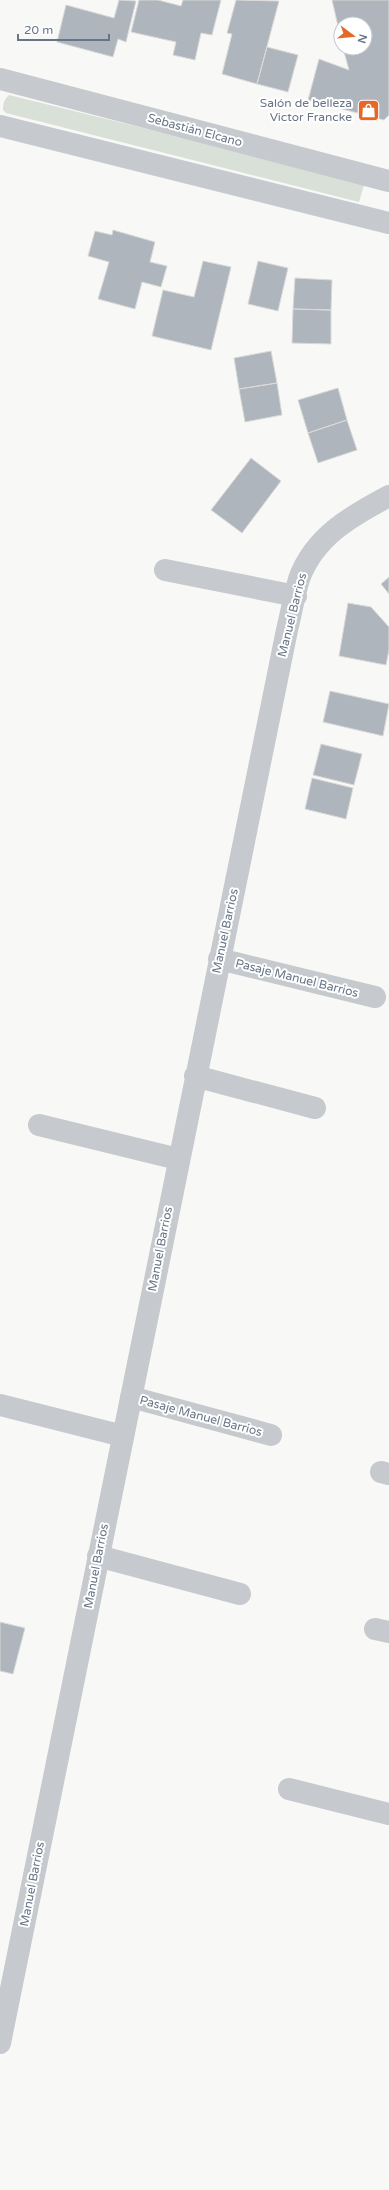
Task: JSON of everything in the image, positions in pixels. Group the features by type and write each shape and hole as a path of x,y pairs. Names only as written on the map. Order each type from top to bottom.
{"street":[{"name":"Sebastián Elcano","path":"0,79 389,181"},
{"path":"0,126 389,224"},
{"name":"Manuel Barrios","path":"0,2043 195,1076 287,630 304,566 321,542 343,523 389,496"},
{"path":"165,570 296,596"},
{"name":"Pasaje Manuel Barrios","path":"219,959 375,997"},
{"path":"195,1076 315,1108"},
{"path":"38,1125 178,1160"},
{"name":"Pasaje Manuel Barrios","path":"131,1397 271,1435"},
{"path":"0,1405 123,1436"},
{"path":"98,1556 240,1594"},
{"path":"289,1789 389,1814"}],"shaded area":[{"path":"9,95 212,145 364,185 359,202 6,113 3,110 3,105"}],"building":[{"path":"119,0 136,1 126,42 118,39 113,57 57,42 66,5 114,18"},
{"path":"139,0 158,0 181,6 183,0 221,0 212,35 201,33 195,60 173,55 176,42 131,32"},
{"path":"236,0 279,1 257,84 222,74 232,34 227,33"},
{"path":"332,0 389,0 389,115 384,120 308,100 319,59 349,70 345,56 373,56 373,16 336,16"},
{"path":"267,47 298,55 288,92 257,84"},
{"path":"113,230 155,242 150,262 167,266 161,287 142,282 135,309 98,299 109,262 88,256 95,231 112,235"},
{"path":"203,261 231,267 211,350 152,336 163,290 194,297"},
{"path":"258,261 288,268 278,311 248,304"},
{"path":"295,278 332,280 331,310 293,309"},
{"path":"293,309 331,310 331,344 292,343"},
{"path":"271,351 277,383 239,389 234,358"},
{"path":"277,383 282,415 245,422 239,389"},
{"path":"338,388 347,420 308,433 298,400"},
{"path":"347,420 357,450 318,463 308,433"},
{"path":"251,458 281,481 242,533 211,510"},
{"path":"389,577 389,594 381,584"},
{"path":"348,603 371,607 389,627 389,650 386,665 339,656"},
{"path":"330,691 389,704 383,736 323,722"},
{"path":"321,744 362,754 354,785 313,775"},
{"path":"312,778 353,788 346,819 305,809"},
{"path":"0,1622 25,1628 13,1674 0,1671"}],"place":[{"name":"Salón de belleza Victor Francke","path":"368,110"}]}
